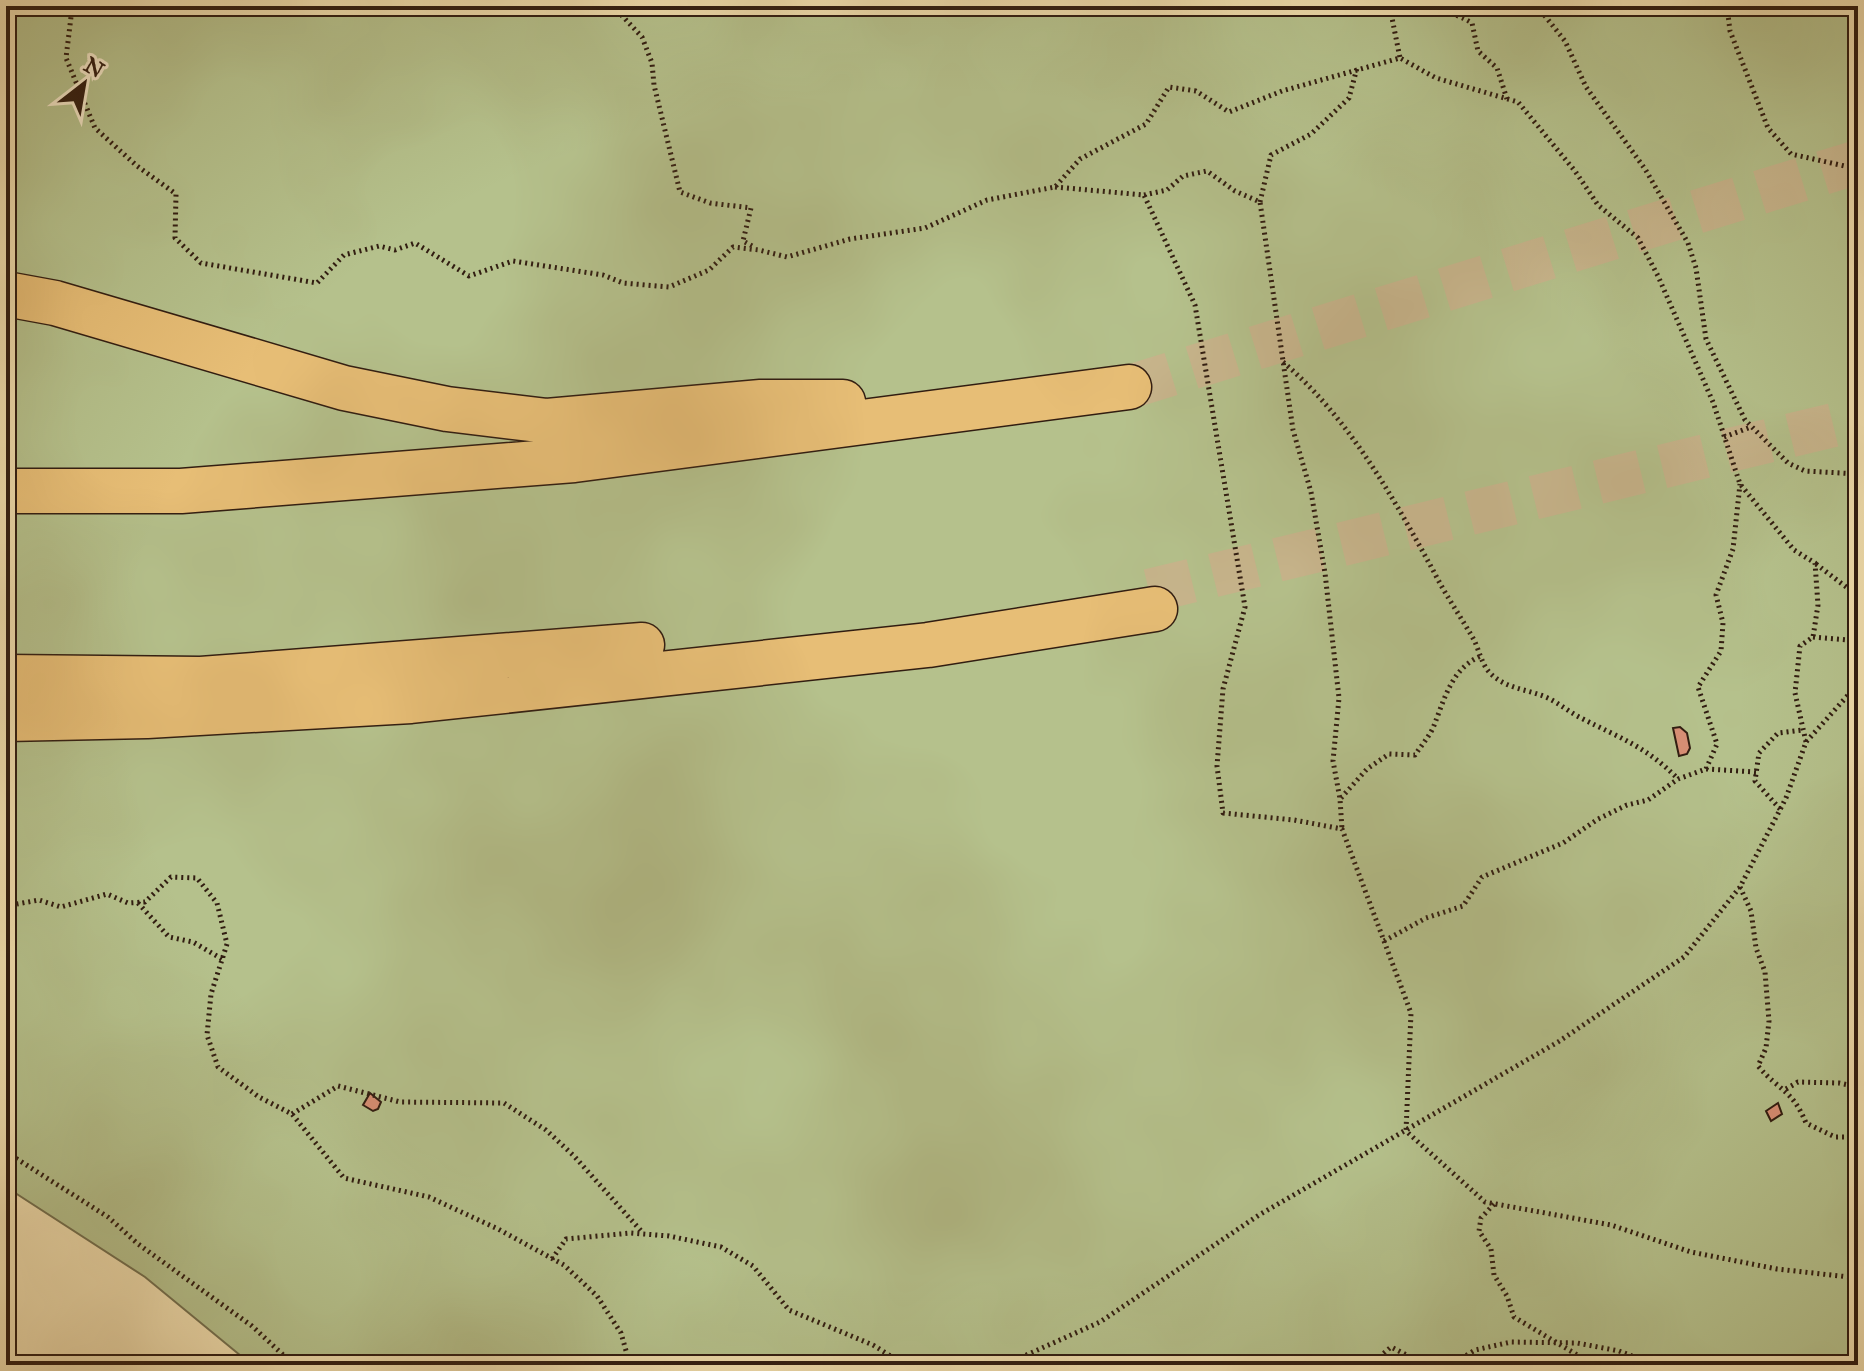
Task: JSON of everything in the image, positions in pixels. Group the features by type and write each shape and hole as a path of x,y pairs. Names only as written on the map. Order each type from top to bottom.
{"highway":[{"path":"6,294 55,303 344,388 447,409 547,421 761,402 1037,401"},
{"path":"6,491 181,491 558,461 1129,387"},
{"path":"6,677 201,679 561,653 1152,600 928,645 411,701 147,716 6,719"}],"path":[{"path":"67,6 71,17 66,58 95,128 137,166 176,194 175,238 201,263 317,283 344,255 379,246 395,250 415,243 469,276 513,261 603,275 623,283 669,287 709,270 733,247 787,257 850,239 925,228 987,200 1055,187 1144,195 1167,190 1183,176 1207,171 1235,191 1260,202"},
{"path":"613,6 642,37 652,63 654,85 680,192 710,203 751,208 743,241 759,250"},
{"path":"1400,58 1389,7 1426,6 1454,13 1472,23 1478,51 1497,68 1507,100"},
{"path":"1537,6 1565,41 1586,87 1645,169 1688,243 1696,268 1706,339 1745,420 1788,463 1805,471 1858,474"},
{"path":"1727,6 1730,31 1768,128 1791,154 1858,169"},
{"path":"1055,187 1080,159 1146,124 1169,87 1196,91 1229,112 1282,91 1400,58 1436,78 1518,102 1575,171 1598,205 1638,238 1713,402 1740,484 1794,550 1858,596"},
{"path":"1357,68 1349,98 1311,134 1271,155 1260,202 1293,430 1311,492 1325,573 1339,698 1333,761 1342,829 1411,1013 1406,1131 1485,1202 1611,1225 1691,1252 1777,1269 1858,1278"},
{"path":"1144,195 1195,305 1245,607 1223,689 1217,766 1223,813 1294,820 1342,829"},
{"path":"1283,362 1308,383 1335,415 1387,489 1489,672 1515,689 1548,698 1582,718 1615,732 1658,759 1678,779"},
{"path":"1724,437 1751,427"},
{"path":"1706,769 1717,744 1698,687 1721,651 1723,623 1716,595 1733,549 1740,484"},
{"path":"1813,637 1818,605 1815,563"},
{"path":"1806,742 1795,693 1800,646 1813,637 1849,640 1858,636"},
{"path":"1340,799 1367,769 1389,754 1415,755 1431,731 1454,679 1468,661 1481,656"},
{"path":"1004,1365 1100,1322 1259,1215 1558,1042 1684,957 1740,887 1780,809 1806,742 1858,684"},
{"path":"1780,809 1755,781 1759,753 1778,733 1803,730"},
{"path":"1384,941 1426,918 1463,906 1482,877 1563,843 1598,819 1627,805 1648,800 1678,779 1706,769 1756,772"},
{"path":"6,910 17,904 39,900 61,907 107,894 128,903 145,902 171,877 197,878 217,903 227,944 211,994 207,1035 218,1067 259,1097 292,1114 344,1178 429,1197 498,1229 564,1265 597,1296 621,1333 630,1365"},
{"path":"1740,887 1751,911 1756,948 1765,972 1769,1021 1766,1048 1758,1066 1770,1080 1786,1089 1798,1104 1806,1123 1835,1137 1858,1137"},
{"path":"137,902 169,937 193,942 222,959"},
{"path":"1786,1089 1798,1082 1839,1083 1858,1087"},
{"path":"292,1114 338,1086 400,1102 504,1103 555,1139 643,1233"},
{"path":"6,1152 108,1217 138,1244 252,1326 294,1365"},
{"path":"1494,1204 1481,1218 1479,1231 1491,1249 1494,1275 1507,1296 1514,1317 1556,1345 1594,1365"},
{"path":"552,1259 566,1239 643,1233 721,1247 753,1266 789,1310 873,1345 905,1365"},
{"path":"1451,1365 1475,1350 1511,1342 1577,1343 1619,1351 1655,1365"},
{"path":"1370,1365 1391,1347 1432,1365"}],"green space":[{"path":"6,6 1858,6 1858,1365 252,1365 145,1277 6,1187"}],"building":[{"path":"1680,727 1687,733 1690,748 1687,754 1679,756 1673,728"},
{"path":"370,1093 381,1102 378,1109 373,1111 363,1105"},
{"path":"1778,1103 1782,1114 1771,1121 1766,1111"}],"tunnel":[{"path":"1129,387 1858,162"},
{"path":"1149,591 1858,419"}]}
